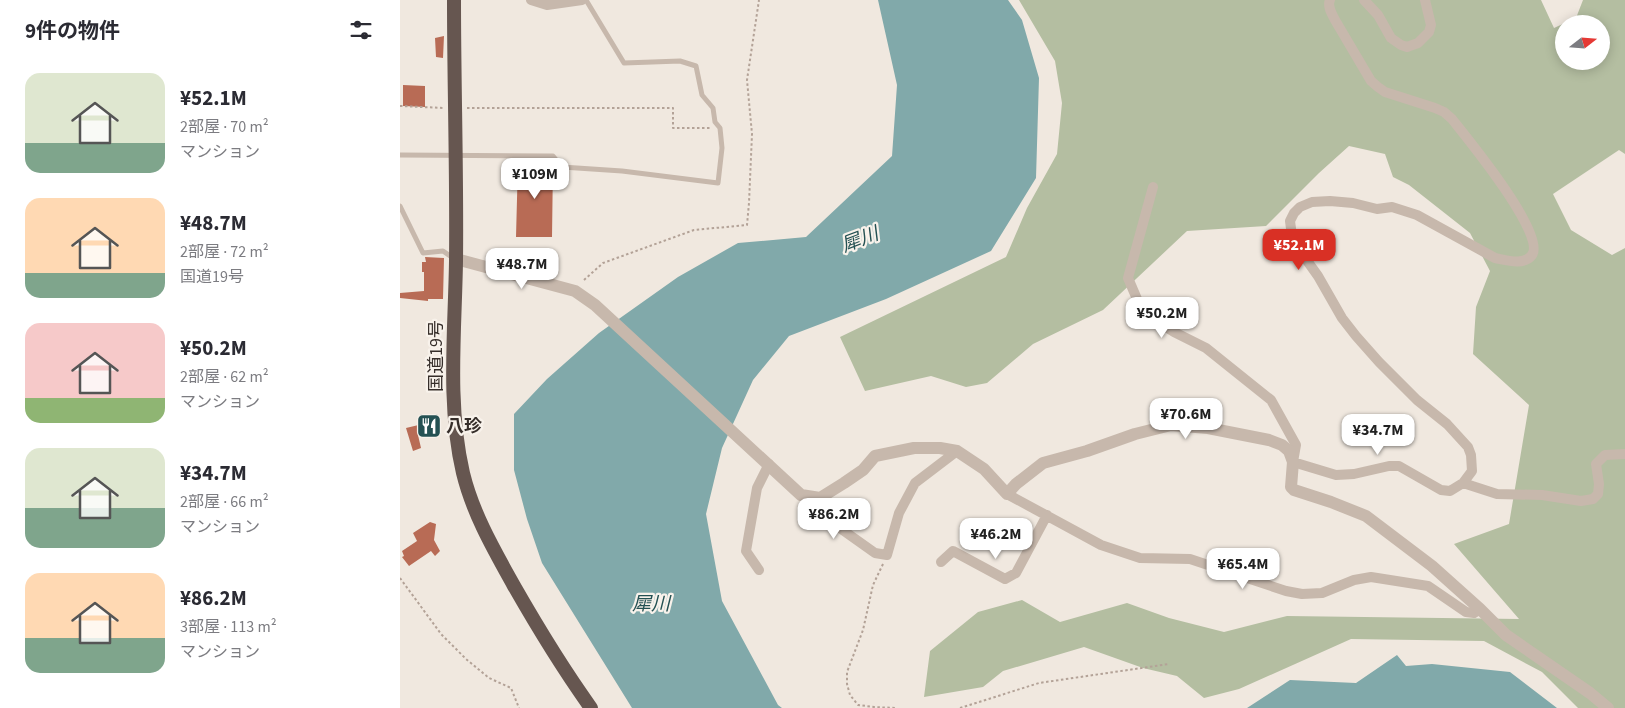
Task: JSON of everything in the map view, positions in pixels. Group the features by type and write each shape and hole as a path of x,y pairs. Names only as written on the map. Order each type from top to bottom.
{"highway":[{"name":"国道19号","path":"454,0 456,259 454,364 456,433 463,473 480,523 503,566 568,677 591,708"}],"street":[{"path":"531,0 547,5 584,0"},
{"path":"1292,462 1336,475 1354,474 1389,466 1399,466 1441,490 1450,491 1463,484 1472,471 1471,455 1468,446 1447,424 1417,400 1356,336 1342,318 1292,236 1290,221 1294,212 1312,202 1330,201 1353,203 1377,209 1392,207 1417,215 1495,258 1522,261 1528,259 1533,254 1535,246 1529,228 1504,188 1452,119 1444,112 1435,108 1385,92 1371,81 1335,20 1331,11 1330,0"},
{"path":"1364,0 1378,15 1391,38 1407,47 1418,43 1429,32 1431,25 1425,0"},
{"path":"1153,187 1128,278 1143,313 1174,332 1206,348 1271,400 1296,446 1290,481 1294,490 1366,516 1432,566 1506,635 1590,693 1608,708"},
{"path":"456,259 575,291 595,305 801,495 820,498 863,470 875,456 914,448 940,448 957,451 984,470 1008,494 1101,545 1140,558 1190,559 1286,591 1302,594 1322,593 1354,580 1371,577 1428,586 1466,612 1474,613 1480,609"},
{"path":"1008,494 1016,484 1044,462 1088,451 1135,434 1171,425 1208,428 1269,440 1282,445 1289,451 1292,462"},
{"path":"812,496 813,509 875,553 887,556 899,513 915,483 957,451"},
{"path":"1463,484 1497,494 1542,495 1581,501 1592,499 1598,494 1599,484 1596,464 1605,454 1625,454"},
{"path":"759,570 746,551 757,488 769,464"},
{"path":"941,562 953,551 1005,579 1016,573 1047,515"}],"lane":[{"path":"400,155 553,156 562,167 622,171 718,183 722,148 720,128 715,122 713,108 702,95 696,66 680,61 624,63 584,0"},
{"path":"400,206 423,253 443,251 456,259"}],"path":[{"path":"400,106 455,108 674,108 674,128 720,128"},
{"path":"887,556 873,585 863,630 847,672 847,684 850,695 858,705 874,708 896,708"},
{"path":"400,578 441,634 466,659 489,678 511,688 517,705 520,708"},
{"path":"960,708 1040,683 1169,664"}],"green space":[{"path":"1019,0 1541,0 1555,28 1555,70 1610,70 1610,15 1577,15 1583,0 1625,0 1625,154 1619,150 1553,194 1571,230 1612,255 1625,248 1625,708 1578,708 1542,672 1484,641 1351,639 1239,689 1204,698 1177,676 1143,668 1084,647 1003,671 983,687 924,697 930,651 978,612 1022,600 1060,622 1127,603 1169,618 1224,632 1287,616 1519,619 1454,544 1509,524 1529,405 1473,354 1476,307 1490,271 1470,233 1409,185 1393,177 1385,154 1349,146 1266,226 1187,231 1103,310 1033,344 987,383 966,387 931,376 865,391 840,337 1006,257 1027,208 1057,154 1062,103 1055,61"}],"water":[{"name":"犀川","path":"878,0 1008,0 1022,20 1039,78 1036,178 991,251 886,299 789,336 753,380 722,448 706,514 722,601 778,705 782,708 632,708 542,563 527,519 514,470 514,414 547,379 599,333 678,277 738,243 806,237 892,156 897,85"},
{"path":"1397,655 1406,666 1432,664 1510,672 1557,708 1247,708 1290,680 1356,683"}],"building":[{"path":"444,36 443,58 436,57 435,38"},
{"path":"403,85 425,86 425,107 403,106"},
{"path":"518,161 553,163 552,237 516,237"},
{"path":"425,257 444,258 443,299 428,299 428,301 400,298 400,293 424,291 422,262 426,262"},
{"path":"431,422 434,432 418,435 421,448 413,451 406,428"},
{"path":"430,522 436,524 434,540 440,551 435,556 431,551 409,566 402,557 404,556 402,551 417,541 413,533"}],"place":[{"name":"八珍","path":"429,426"}]}
